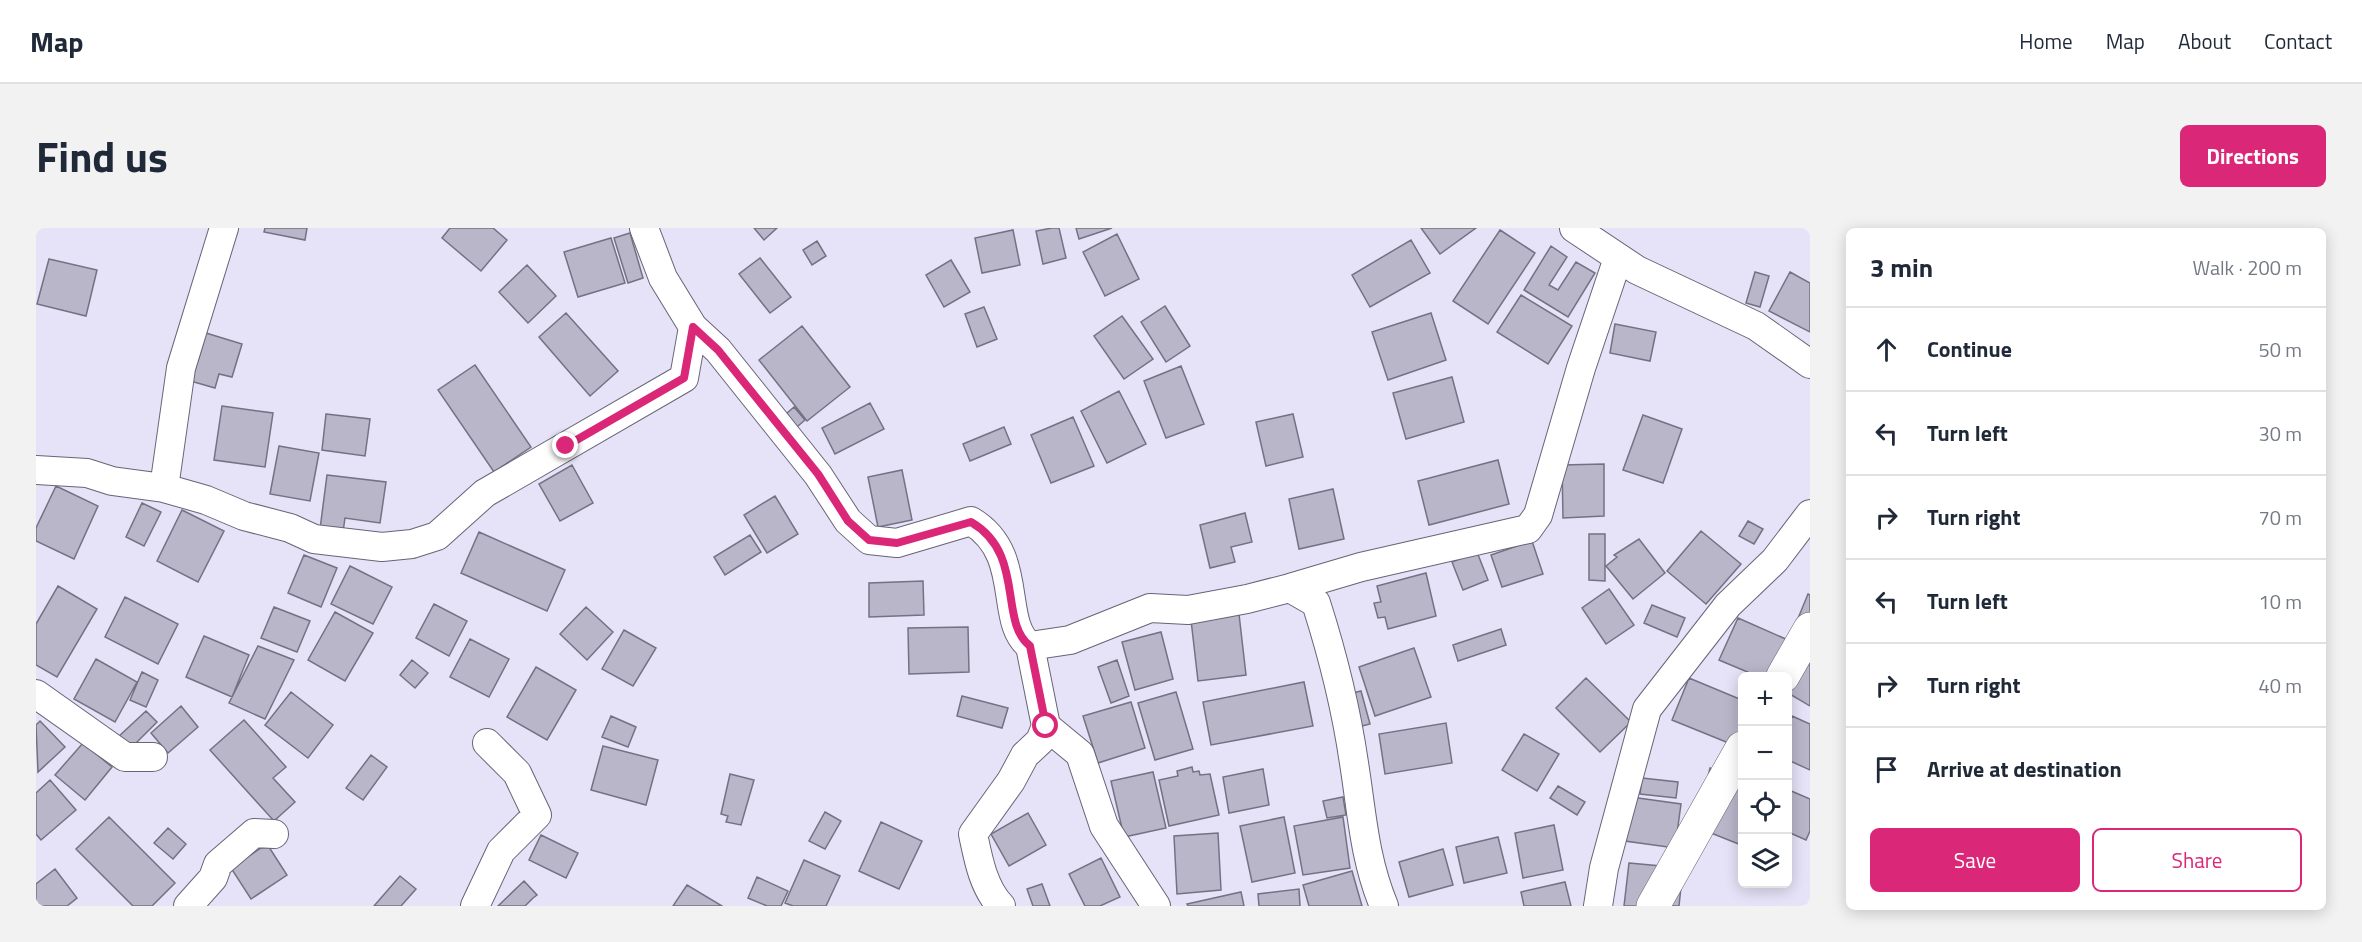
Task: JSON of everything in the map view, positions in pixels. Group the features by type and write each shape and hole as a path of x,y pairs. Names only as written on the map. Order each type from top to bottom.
{"highway":[{"path":"1785,672 1810,629"},
{"path":"1653,906 1738,757"}],"street":[{"path":"164,488 181,368 224,228"},
{"path":"644,228 663,278 693,327 718,350 818,474 848,521 869,540 897,543 971,522 986,530 1005,562 1016,619 1022,639 1030,646 1046,726 1040,741 1025,755 1011,781 973,834 980,869 1001,906"},
{"path":"1574,228 1636,270 1756,326 1810,364"},
{"path":"1030,646 1070,640 1150,608 1188,610 1247,600 1361,567 1451,549 1528,529 1538,515 1581,368 1618,258"},
{"path":"36,470 87,473 112,481 164,488 290,528 314,539 382,547 412,544 437,536 485,493 684,378 693,327"},
{"path":"1598,906 1604,868 1647,709 1728,605 1775,560 1810,514"},
{"path":"1290,588 1316,603 1330,647 1351,743 1361,825 1377,888 1384,906"},
{"path":"36,694 124,757 153,758"},
{"path":"1046,726 1080,754 1104,826 1156,906"},
{"path":"475,906 501,851 537,815 517,772 487,743"},
{"path":"188,906 213,878 218,864 254,833 274,834"}],"building":[{"path":"265,228 307,228 305,240 264,232"},
{"path":"450,228 493,228 507,240 481,271 442,238"},
{"path":"754,228 777,228 764,240"},
{"path":"1059,228 1066,258 1043,264 1036,231"},
{"path":"1076,228 1112,228 1079,239"},
{"path":"1421,228 1476,228 1440,254"},
{"path":"1013,230 1020,265 982,273 975,238"},
{"path":"1500,230 1535,253 1488,324 1453,301"},
{"path":"630,233 643,278 628,283 614,238"},
{"path":"1117,234 1139,279 1105,296 1083,252"},
{"path":"611,238 625,283 578,297 564,252"},
{"path":"1411,240 1430,273 1370,307 1352,275"},
{"path":"817,241 826,256 812,265 803,250"},
{"path":"1551,246 1567,257 1549,285 1558,290 1576,262 1595,273 1568,317 1524,290"},
{"path":"760,258 791,297 770,313 739,274"},
{"path":"49,259 97,270 86,316 37,304"},
{"path":"951,260 970,292 944,307 926,275"},
{"path":"527,265 556,296 528,323 499,292"},
{"path":"1755,272 1769,276 1760,307 1746,303"},
{"path":"1790,272 1810,283 1810,332 1769,311"},
{"path":"1521,295 1572,326 1548,364 1497,332"},
{"path":"1165,306 1190,346 1166,362 1141,322"},
{"path":"984,307 997,339 977,347 965,314"},
{"path":"566,313 618,371 590,396 539,337"},
{"path":"1431,313 1446,360 1388,380 1372,332"},
{"path":"1122,316 1153,359 1124,379 1094,336"},
{"path":"1615,324 1656,332 1650,361 1610,353"},
{"path":"802,326 850,387 807,421 759,360"},
{"path":"206,333 242,344 232,377 219,374 215,388 187,380 193,360 198,361"},
{"path":"475,365 531,447 494,472 438,390"},
{"path":"1181,366 1204,424 1166,438 1144,381"},
{"path":"1452,377 1464,422 1406,439 1393,393"},
{"path":"1119,391 1146,444 1107,463 1081,411"},
{"path":"870,403 884,429 835,454 822,428"},
{"path":"222,406 273,413 265,467 214,460"},
{"path":"794,407 805,420 791,432 780,419"},
{"path":"326,414 370,419 365,456 322,450"},
{"path":"1293,414 1303,457 1266,466 1256,422"},
{"path":"1643,415 1682,429 1663,483 1623,470"},
{"path":"1073,417 1094,466 1051,483 1031,435"},
{"path":"1004,427 1011,444 970,461 963,444"},
{"path":"279,446 319,453 310,501 270,494"},
{"path":"1498,460 1509,504 1429,525 1418,481"},
{"path":"1604,464 1604,516 1563,518 1562,465"},
{"path":"572,465 593,503 560,521 539,484"},
{"path":"902,470 912,520 878,527 868,477"},
{"path":"327,475 386,482 380,523 345,518 343,532 320,529"},
{"path":"56,486 98,506 74,559 36,541 36,528"},
{"path":"1333,489 1344,539 1299,549 1289,499"},
{"path":"775,496 798,534 767,553 744,515"},
{"path":"142,503 161,512 144,546 126,537"},
{"path":"182,510 224,531 198,582 157,561"},
{"path":"1245,513 1252,542 1231,547 1235,562 1210,568 1200,525"},
{"path":"1748,521 1763,529 1754,544 1739,536"},
{"path":"1701,531 1741,564 1706,604 1667,571"},
{"path":"479,532 565,570 547,611 461,573"},
{"path":"1589,534 1605,534 1605,581 1589,580"},
{"path":"750,535 761,552 725,575 714,557"},
{"path":"1639,539 1665,573 1633,599 1606,566 1617,557 1614,555"},
{"path":"1532,541 1543,574 1502,587 1491,555"},
{"path":"1477,552 1488,580 1463,590 1452,562"},
{"path":"304,555 337,568 321,607 288,593"},
{"path":"350,566 392,587 373,624 331,604"},
{"path":"1426,573 1436,616 1388,629 1385,617 1378,618 1374,603 1381,602 1377,586"},
{"path":"923,581 924,615 869,617 869,583"},
{"path":"58,586 97,609 57,677 36,665 36,624"},
{"path":"1609,589 1634,625 1606,644 1582,608"},
{"path":"1808,594 1810,595 1810,641 1792,633"},
{"path":"125,597 178,624 158,664 105,637"},
{"path":"434,604 467,621 449,656 416,638"},
{"path":"1652,605 1685,618 1677,637 1644,623"},
{"path":"274,607 310,621 297,652 261,638"},
{"path":"586,607 613,632 587,660 560,634"},
{"path":"335,612 373,633 345,681 308,660"},
{"path":"1239,614 1246,675 1198,681 1191,620"},
{"path":"1738,618 1788,640 1773,672 1748,672 1719,660"},
{"path":"968,627 969,672 909,674 908,628"},
{"path":"1501,629 1506,645 1458,661 1453,645"},
{"path":"624,630 656,648 633,686 602,669"},
{"path":"1161,632 1173,679 1135,690 1122,642"},
{"path":"204,636 249,655 232,697 186,677"},
{"path":"470,639 509,659 489,697 450,677"},
{"path":"258,646 294,660 265,719 229,703"},
{"path":"1414,648 1431,697 1375,716 1359,667"},
{"path":"96,659 137,682 115,722 74,699"},
{"path":"1810,659 1810,706 1792,695 1792,673"},
{"path":"412,660 428,673 415,688 400,675"},
{"path":"1117,660 1129,696 1111,703 1098,667"},
{"path":"536,667 576,690 547,740 507,717"},
{"path":"142,672 158,680 146,707 130,700"},
{"path":"1586,678 1631,722 1600,752 1556,708"},
{"path":"1689,678 1738,698 1736,746 1672,720"},
{"path":"1304,682 1313,726 1211,745 1203,702"},
{"path":"1361,691 1370,724 1354,728 1345,695"},
{"path":"291,692 333,725 308,758 265,725"},
{"path":"1176,692 1193,749 1155,760 1138,703"},
{"path":"962,696 1008,708 1002,728 957,716"},
{"path":"1131,702 1145,748 1098,763 1083,716"},
{"path":"181,706 198,727 168,753 151,733"},
{"path":"146,711 157,722 129,750 117,738"},
{"path":"611,716 636,727 628,747 602,737"},
{"path":"1792,716 1810,724 1810,770 1792,762"},
{"path":"244,720 286,767 273,778 295,802 274,821 210,750"},
{"path":"40,721 65,747 38,772 36,725"},
{"path":"1446,723 1452,763 1385,774 1379,734"},
{"path":"1524,734 1559,754 1537,791 1502,770"},
{"path":"83,743 112,767 85,800 55,775"},
{"path":"603,746 658,760 646,805 591,790"},
{"path":"371,755 387,767 363,800 346,788"},
{"path":"1738,765 1738,844 1696,827 1710,768 1718,771"},
{"path":"1192,767 1193,772 1199,771 1200,775 1210,774 1219,815 1169,826 1159,780 1178,776 1177,771"},
{"path":"1263,769 1269,805 1229,813 1223,777"},
{"path":"1153,772 1166,828 1124,837 1111,781"},
{"path":"730,774 754,780 741,825 726,822 728,816 721,814"},
{"path":"1642,778 1678,782 1676,798 1640,794"},
{"path":"50,780 76,810 41,840 36,834 36,793"},
{"path":"1558,786 1585,802 1577,815 1550,798"},
{"path":"1792,791 1810,799 1810,831 1806,840 1792,834"},
{"path":"1343,797 1346,815 1327,818 1323,801"},
{"path":"1631,797 1681,804 1675,848 1625,841"},
{"path":"825,812 841,821 825,849 809,841"},
{"path":"1028,813 1046,845 1009,866 991,834"},
{"path":"109,817 175,883 152,906 133,906 76,849"},
{"path":"1284,817 1295,873 1252,882 1240,826"},
{"path":"1343,817 1350,868 1303,875 1294,826"},
{"path":"881,822 922,841 899,889 859,871"},
{"path":"1554,825 1563,870 1523,878 1515,833"},
{"path":"168,828 186,844 173,859 154,843"},
{"path":"1218,833 1221,890 1177,894 1174,836"},
{"path":"541,835 578,853 566,878 529,860"},
{"path":"1498,837 1507,873 1464,883 1456,847"},
{"path":"267,844 287,875 251,899 231,868"},
{"path":"1443,849 1453,885 1409,897 1399,862"},
{"path":"1101,858 1120,897 1100,906 1085,906 1069,874"},
{"path":"804,860 840,876 826,906 793,906 785,903"},
{"path":"1629,863 1683,868 1679,906 1624,906"},
{"path":"55,869 77,898 67,906 36,906 36,884"},
{"path":"1352,871 1362,906 1309,906 1303,885"},
{"path":"400,876 416,889 401,906 374,906"},
{"path":"757,877 788,891 781,906 767,906 748,898"},
{"path":"524,881 537,895 525,906 498,906"},
{"path":"1565,882 1571,906 1524,906 1521,892"},
{"path":"1042,884 1050,906 1033,906 1027,889"},
{"path":"687,885 722,906 673,906"},
{"path":"1299,889 1300,906 1259,906 1258,894"},
{"path":"1241,892 1244,906 1188,906 1187,904"}],"route":[{"path":"566,446 684,378 693,327 718,350 818,474 848,521 869,540 897,543 971,522 986,530 1005,562 1016,619 1022,639 1030,646 1046,726"}]}
